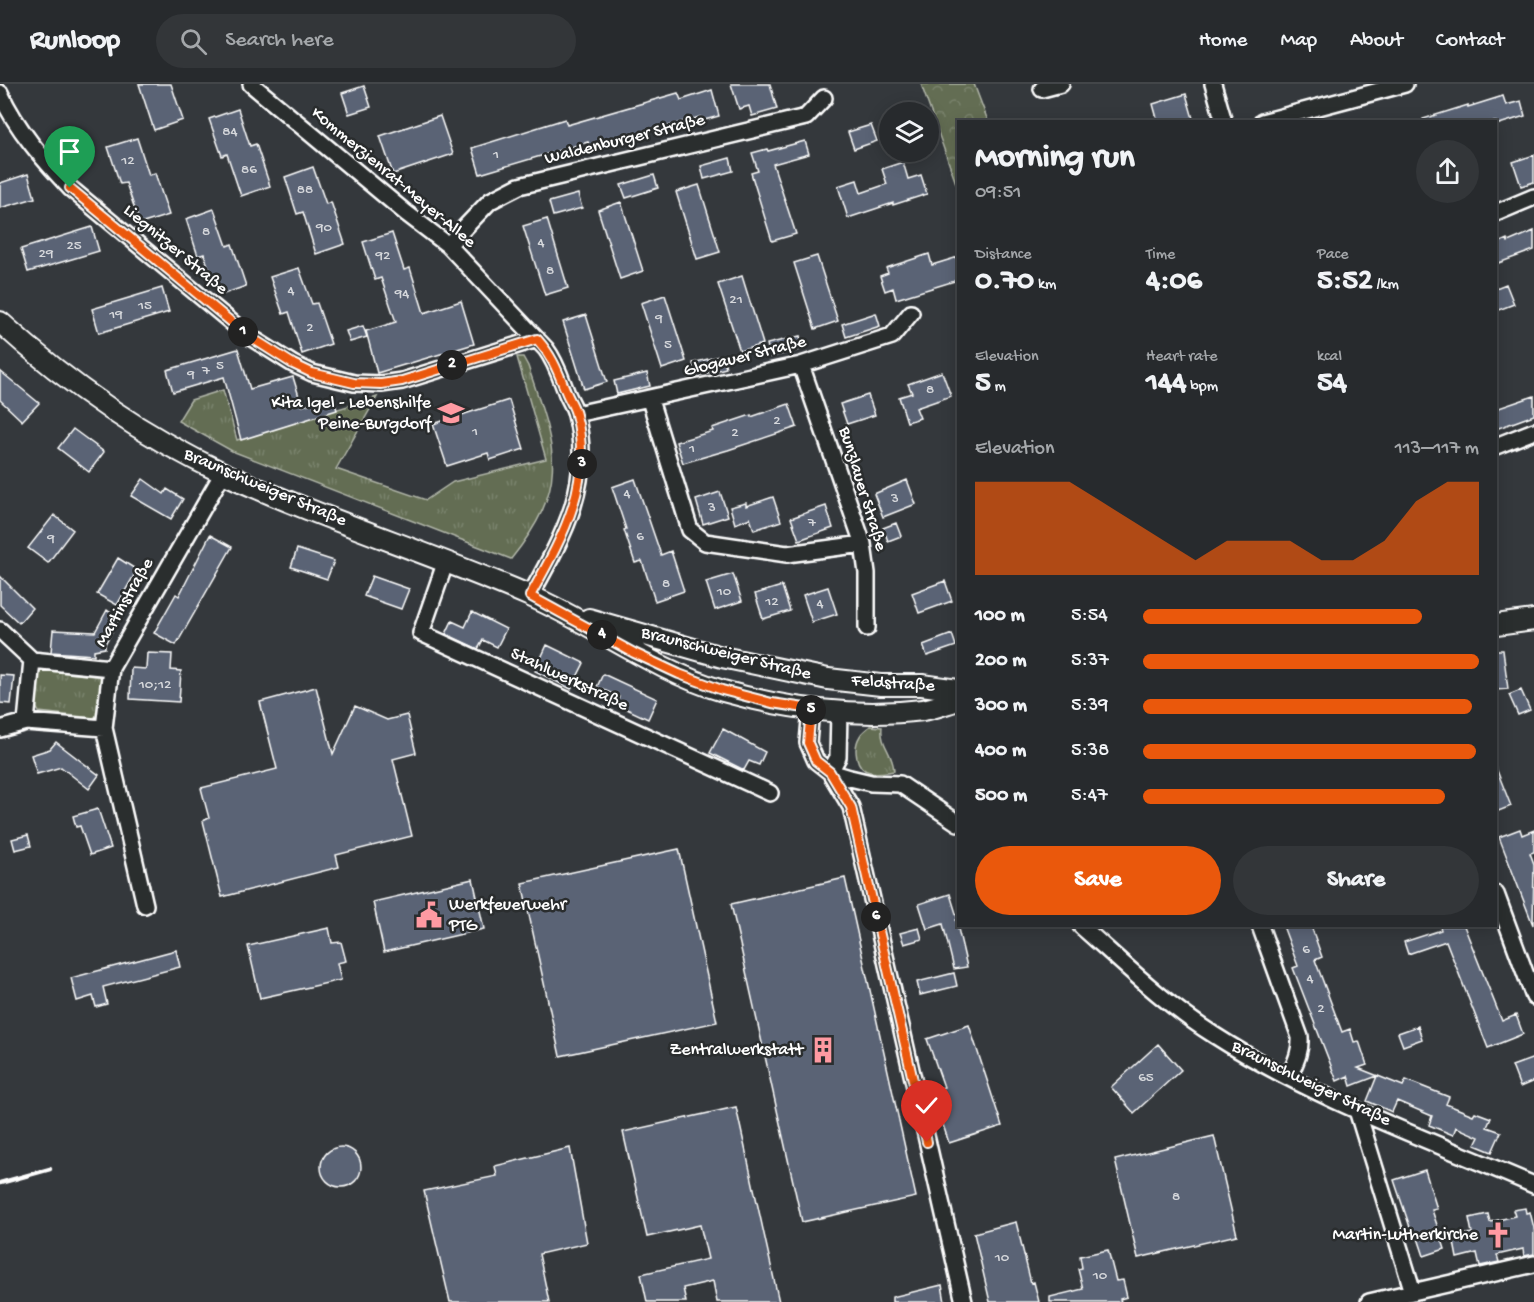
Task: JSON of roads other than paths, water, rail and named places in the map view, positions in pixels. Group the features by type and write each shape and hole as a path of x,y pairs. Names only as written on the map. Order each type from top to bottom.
{"street":[{"name":"Kommerzienrat-Meyer-Allee","path":"251,84 406,213 448,245 537,339 554,361 576,414 582,459 578,491 565,528 530,596"},
{"path":"1042,89 1061,84"},
{"path":"1213,84 1223,120"},
{"path":"1270,120 1405,84"},
{"name":"Liegnitzer Straße","path":"0,93 22,132 70,188 247,335 312,373 354,383 392,383 537,339"},
{"name":"Waldenburger Straße","path":"448,245 490,201 519,186 806,117 824,98"},
{"path":"1497,213 1534,197"},
{"name":"Glogauer Straße","path":"576,414 650,400 801,365 892,336 911,313"},
{"name":"Braunschweiger Straße","path":"1,326 117,415 223,473 530,596 634,653 679,674 722,690 772,703 839,711"},
{"name":"Bunzlauer Straße","path":"801,365 863,544 867,573 867,628"},
{"path":"650,400 690,530 705,542 787,554 863,544"},
{"path":"1497,446 1534,431"},
{"name":"Martinstraße","path":"145,905 104,728 111,668 223,473"},
{"name":"Stahlwerkstraße","path":"446,561 422,633 770,793"},
{"name":"Braunschweiger Straße","path":"555,608 722,657 828,679"},
{"path":"1497,625 1534,620"},
{"path":"0,630 32,660 111,668"},
{"path":"26,722 32,660"},
{"path":"828,679 811,709 808,743 816,761 830,772 851,807 964,1302"},
{"path":"828,679 839,711 838,757 830,772"},
{"name":"Feldstraße","path":"828,679 881,685 922,685 957,690"},
{"name":"Feldstraße","path":"839,711 924,710 957,700"},
{"path":"0,729 26,722 104,728"},
{"path":"830,772 871,783 900,784 957,822"},
{"path":"1497,897 1534,997"},
{"name":"Braunschweiger Straße","path":"1082,927 1211,1034 1256,1061 1357,1110 1534,1185"},
{"path":"1260,927 1300,1037 1298,1058 1289,1077"},
{"path":"1357,1110 1413,1292"},
{"path":"1369,1302 1534,1264"}],"railway":[{"path":"0,1183 50,1169"}],"place":[{"name":"Kita Igel - Lebenshilfe Peine-Burgdorf","path":"451,413"},
{"name":"Werkfeuerwehr PTG","path":"429,915"},
{"name":"Zentralwerkstatt","path":"823,1050"},
{"name":"Martin-Lutherkirche","path":"1498,1235"}]}
